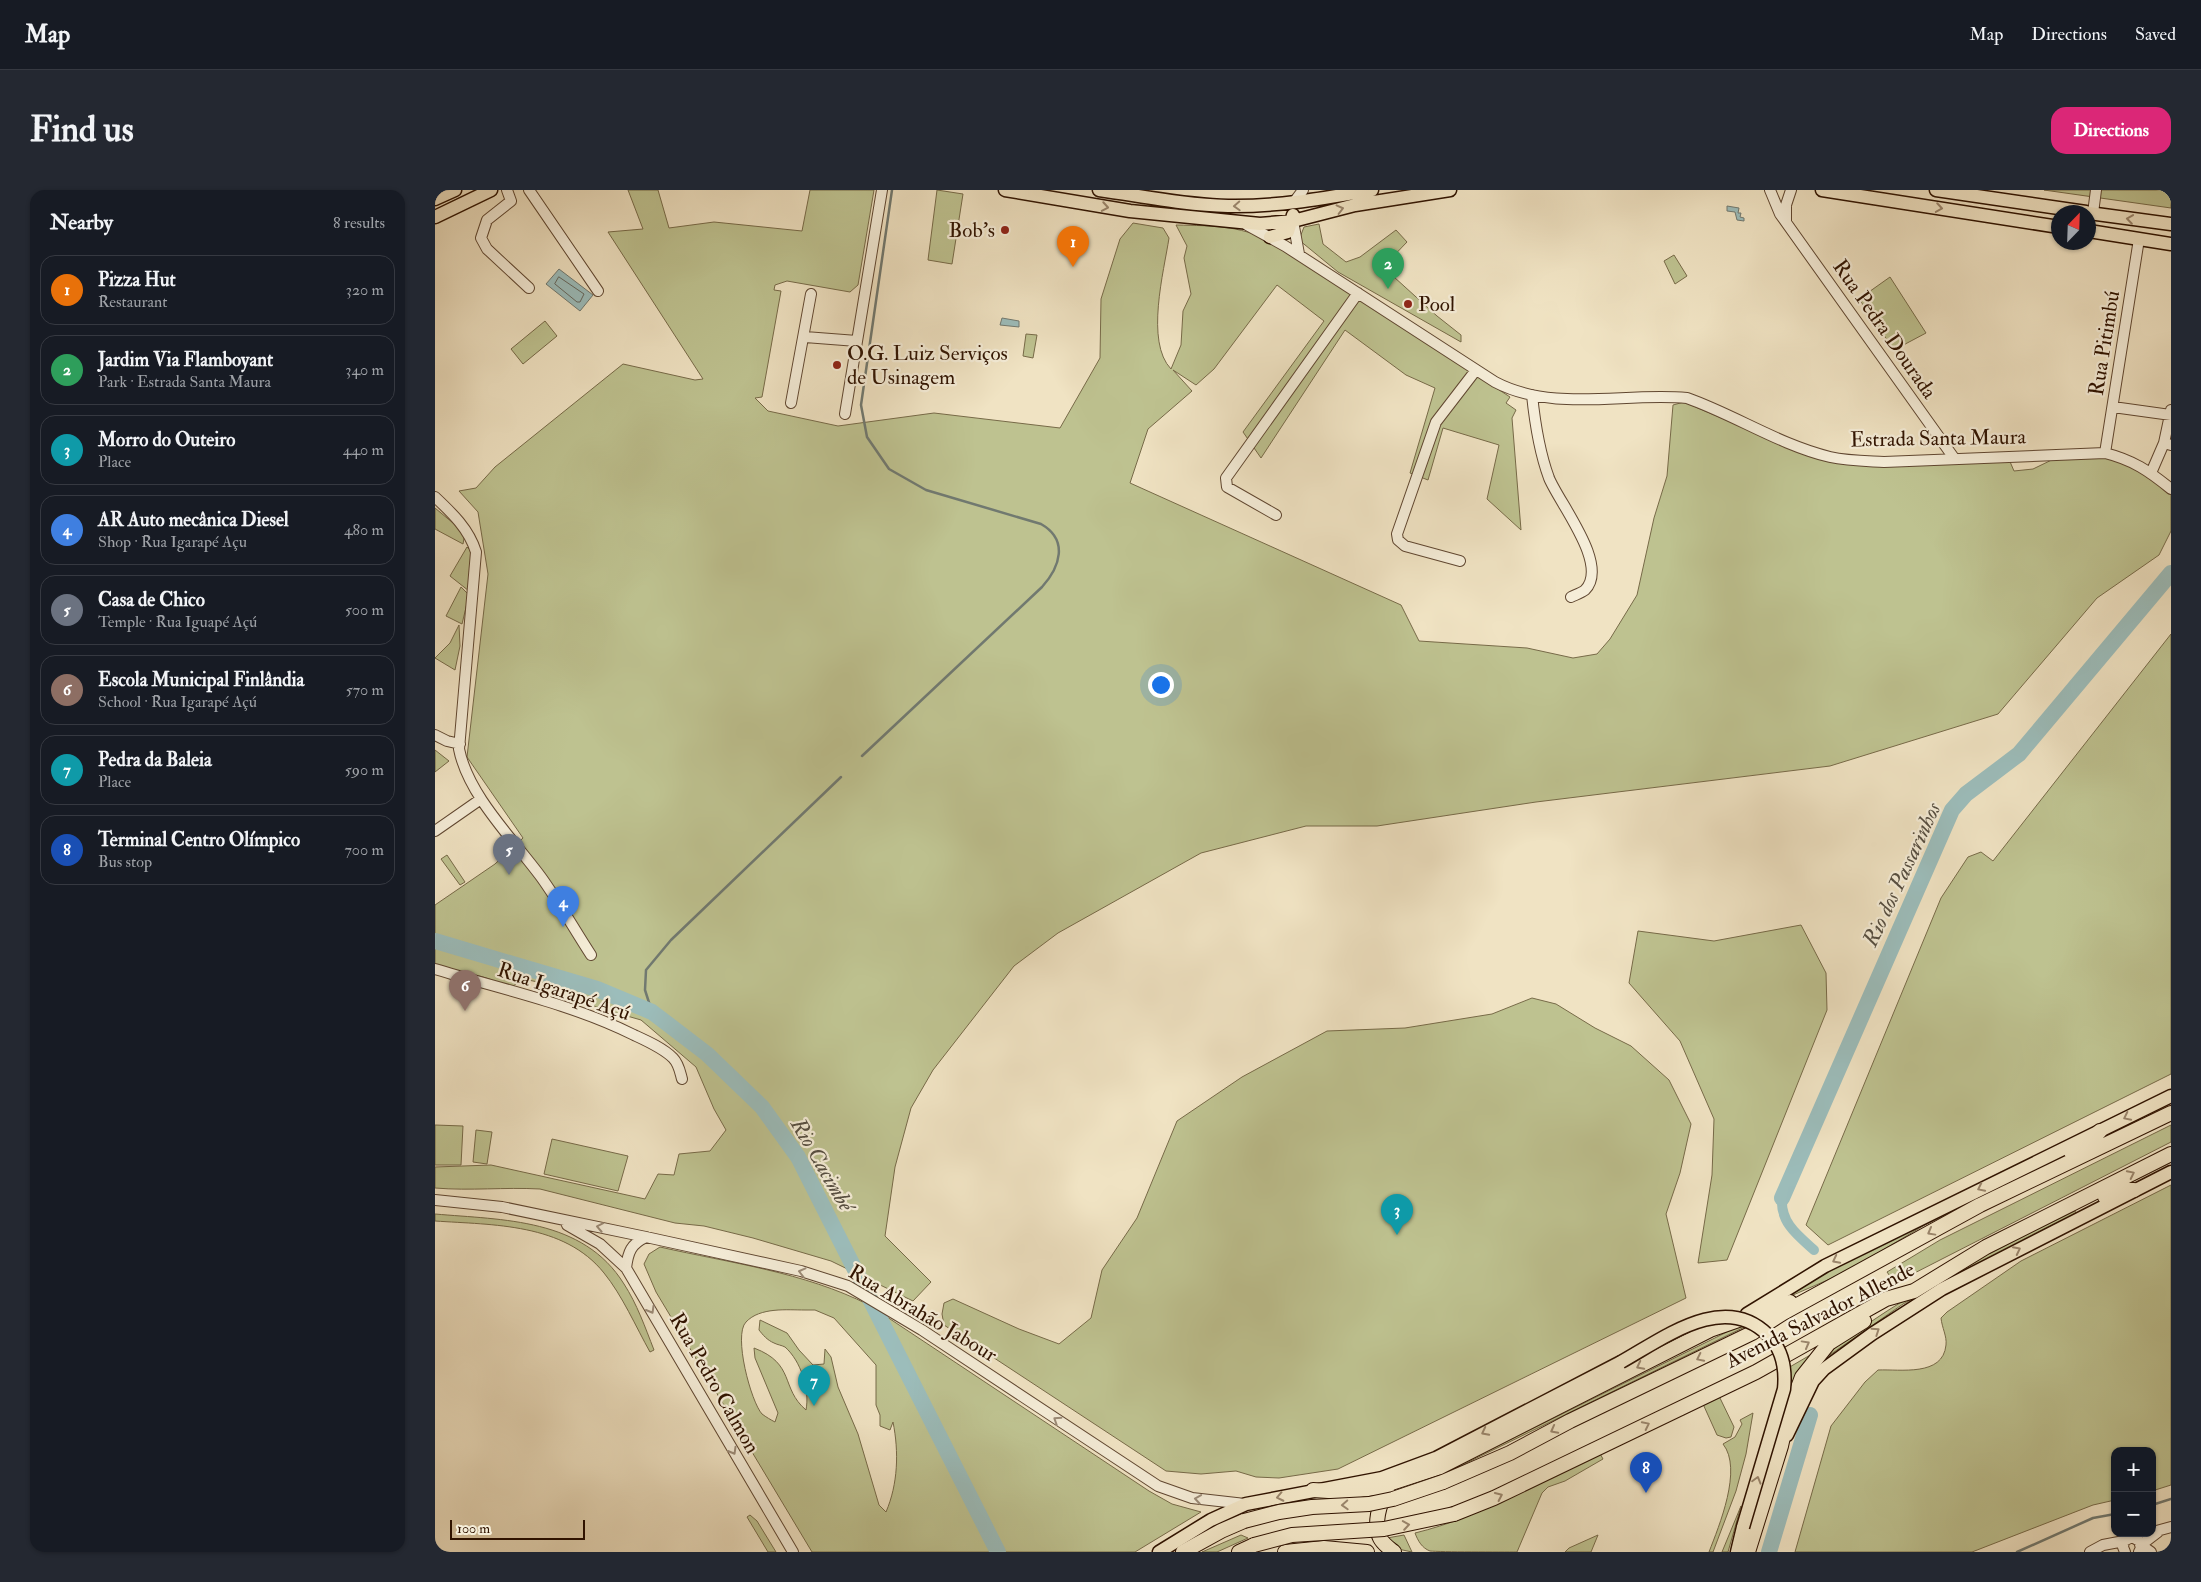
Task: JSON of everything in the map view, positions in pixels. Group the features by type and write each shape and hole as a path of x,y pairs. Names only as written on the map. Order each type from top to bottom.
{"highway":[{"name":"Avenida Salvador Allende","path":"1183,1552 1221,1530 1244,1521 1279,1512 1312,1507 1369,1504 1393,1499 1443,1482 1510,1454 1570,1421 1752,1333 1835,1285 2020,1185 2171,1113"},
{"path":"2020,1185 2034,1174 2085,1144 2099,1131"},
{"name":"Avenida Salvador Allende","path":"1239,1552 1254,1545 1292,1535 1384,1528 1454,1514 1494,1498 1756,1372 1886,1299 1914,1290 1986,1247 2171,1154"},
{"path":"2024,1227 2096,1202 2119,1190 2134,1190"},
{"name":"Avenida Salvador Allende","path":"1440,1467 1710,1330 1795,1300 1821,1287 1835,1285"},
{"path":"1781,1446 1783,1431 1794,1394 1812,1362 1829,1343 1914,1290"},
{"name":"Avenida Salvador Allende","path":"1751,1548 1781,1446"},
{"path":"1313,1490 1344,1492 1376,1488 1440,1467"},
{"path":"1394,1552 1380,1538 1378,1529 1378,1514 1383,1500 1390,1492 1419,1481 1440,1467"},
{"path":"1285,1552 1324,1548 1367,1552"}],"main road":[{"path":"435,199 455,190"},
{"path":"435,217 491,190"},
{"path":"1005,190 1131,211 1242,223 1293,221 1355,205 1450,190"},
{"path":"1099,190 1213,205 1294,202 1334,193 1372,190"},
{"path":"1822,190 1849,192 2051,226"},
{"path":"1936,190 2051,207"},
{"path":"1270,237 1288,232 1293,221 1294,202"},
{"path":"2096,214 2171,224"},
{"path":"2096,233 2171,244"},
{"name":"Avenida Salvador Allende","path":"1732,1323 1825,1266 2171,1096"},
{"name":"Avenida Salvador Allende","path":"1781,1446 1813,1382 1824,1369 1849,1350 1942,1289 2171,1172"},
{"path":"1159,1552 1211,1520 1246,1504 1382,1478 1436,1458 1704,1318 1731,1316 1748,1321 1771,1338 1785,1365 1785,1377 1737,1552"}],"street":[{"path":"507,190 511,201 487,220 481,238 487,249 529,288"},
{"path":"529,190 598,291"},
{"path":"845,414 881,190"},
{"path":"1294,202 1303,190"},
{"name":"Rua Pedra Dourada","path":"1770,190 1776,208 1954,458"},
{"path":"1786,221 1786,205 1791,190"},
{"path":"2092,205 2097,190"},
{"path":"1293,221 1299,254"},
{"name":"Estrada Santa Maura","path":"1242,223 1299,254 1508,389 1532,395 1588,400 1662,396 1687,398 1785,441 1830,456 1885,462 2105,452 2128,458 2171,489"},
{"name":"Rua Pitimbú","path":"2105,452 2139,239"},
{"path":"1276,515 1227,487 1226,478 1358,293"},
{"path":"791,403 805,337 811,294"},
{"path":"805,337 857,341"},
{"path":"1460,561 1405,546 1398,540 1397,534 1436,422 1476,370"},
{"path":"1532,395 1535,429 1550,479 1580,532 1590,556 1592,567 1589,585 1583,591 1571,597"},
{"path":"2113,407 2171,413 2167,444 2151,473"},
{"path":"435,497 466,530 472,539 476,552 460,739 463,766 481,799 542,879 591,955"},
{"path":"435,735 447,742 460,739"},
{"path":"435,831 481,799"},
{"name":"Rua Igarapé Açú","path":"435,969 582,1012 650,1042 674,1058 680,1068 682,1079"},
{"name":"Rua Abrahão Jabour","path":"435,1200 502,1207 647,1237 801,1271 848,1286 878,1303 1158,1486 1192,1498 1246,1504"},
{"name":"Rua Abrahão Jabour","path":"553,1218 581,1231 600,1244 626,1268"},
{"path":"626,1268 628,1254 632,1245 647,1237"},
{"name":"Rua Pedro Calmon","path":"626,1268 793,1552"},
{"path":"2156,1531 2171,1527"},
{"path":"2092,1551 2103,1545 2124,1541 2129,1537 2151,1552"},
{"path":"2092,1551 2125,1552 2123,1547 2124,1541"}],"green space":[{"path":"628,190 658,190 669,228 714,222 802,231 810,190 874,190 858,285 850,292 787,281 775,285 774,290 781,291 762,397 755,398 768,411 838,426 934,413 1060,428 1100,358 1101,299 1120,239 1133,223 1163,228 1169,238 1158,306 1158,324 1159,342 1163,357 1171,369 1181,345 1183,311 1191,294 1184,258 1187,246 1176,225 1214,226 1236,229 1272,241 1510,397 1506,403 1516,410 1512,418 1521,530 1487,499 1499,445 1443,428 1428,480 1410,473 1435,388 1406,375 1345,330 1261,458 1243,432 1324,321 1277,285 1214,369 1196,385 1173,370 1192,391 1148,429 1130,483 1401,605 1419,641 1527,648 1573,658 1597,654 1610,639 1637,595 1654,518 1667,476 1673,405 1684,402 1761,435 1837,462 2008,457 2014,471 2033,469 2064,454 2104,453 2149,475 2171,494 2171,531 2159,555 2097,598 1998,714 1830,766 1536,802 1377,826 1306,826 1201,853 1058,933 1014,966 933,1070 911,1108 895,1167 885,1236 931,1282 913,1301 831,1261 704,1226 675,1223 540,1189 435,1188 435,1167 491,1165 645,1199 658,1174 674,1175 679,1154 710,1151 726,1130 714,1109 696,1067 641,1020 596,1007 553,985 523,979 509,989 482,977 435,967 435,905 495,864 523,838 467,757 488,574 478,512 459,491 476,488 495,467 623,364 695,380 703,379 608,232 643,229"},
{"path":"937,190 963,194 952,264 928,260"},
{"path":"2044,190 2171,190 2171,208"},
{"path":"1319,224 1323,244 1346,262 1360,257 1396,230 1407,242 1383,267 1461,335 1461,342 1338,272 1299,240 1304,227"},
{"path":"1674,255 1687,276 1675,284 1664,261"},
{"path":"1890,277 1926,333 1894,350 1859,299"},
{"path":"545,321 557,336 523,364 511,349"},
{"path":"1026,334 1037,335 1033,358 1023,356"},
{"path":"435,508 465,533 463,544 435,529"},
{"path":"467,547 473,553 469,591 450,576"},
{"path":"461,587 469,595 462,624 446,616"},
{"path":"459,625 460,646 455,670 435,658 450,643"},
{"path":"2171,634 2171,1074 1828,1245 1806,1225 1941,898 1968,857 1981,852 1993,861"},
{"path":"435,750 449,761 435,772"},
{"path":"447,855 465,882 460,885 441,859"},
{"path":"1801,925 1826,973 1827,1010 1727,1260 1698,1263 1712,1175 1714,1119 1680,1041 1629,983 1638,931 1714,941"},
{"path":"1532,998 1556,1004 1595,1028 1631,1046 1669,1080 1691,1124 1680,1173 1666,1214 1686,1298 1338,1469 1279,1478 1256,1477 1236,1471 1201,1474 1166,1471 944,1325 942,1314 944,1303 953,1299 1019,1329 1059,1344 1091,1318 1102,1270 1137,1218 1177,1121 1242,1077 1327,1031 1405,1028 1492,1014"},
{"path":"435,1125 463,1126 461,1165 435,1165"},
{"path":"2171,1125 2171,1142 1895,1283 1887,1272 1940,1240"},
{"path":"476,1130 492,1132 487,1164 473,1162"},
{"path":"552,1139 628,1156 618,1191 544,1174"},
{"path":"2048,1163 1923,1226 1846,1272 1777,1302 1834,1267"},
{"path":"2171,1185 2171,1485 2156,1490 2156,1447 2111,1447 2111,1501 2093,1505 1972,1552 1795,1552 1831,1426 1865,1382 1878,1370 1919,1369 1929,1367 1937,1362 1943,1355 1946,1345 1941,1318 2021,1261"},
{"path":"2075,1211 2076,1213 1903,1304 1811,1368 1872,1321 1904,1300 1971,1263"},
{"path":"435,1214 514,1221 540,1226 564,1234 587,1246 607,1262 624,1284 637,1308 654,1350 650,1352 623,1301 604,1273 588,1257 569,1244 526,1230 503,1226 435,1221"},
{"path":"660,1247 793,1276 819,1284 869,1305 1149,1491 1172,1504 1201,1512 1135,1552 812,1552 656,1292 644,1264 649,1254","holes":["815,1310 834,1318 876,1365 876,1405 880,1415 880,1426 890,1430 893,1422 897,1456 893,1490 886,1512 879,1505 858,1434 838,1387 831,1357 825,1349 824,1364 813,1365 787,1333 760,1320 759,1330 765,1337 775,1344 785,1347 796,1360 803,1376 807,1394 806,1410 798,1402 782,1369 776,1361 754,1348 755,1358 778,1413 775,1422 762,1414 753,1396 742,1354 741,1340 746,1322 752,1317 766,1312"]},
{"path":"1767,1316 1450,1471 1409,1490 1751,1320"},
{"path":"1812,1354 1761,1493 1788,1368"},
{"path":"1719,1396 1734,1427 1731,1437 1726,1438 1717,1435 1703,1404"},
{"path":"1753,1413 1746,1454 1736,1491 1713,1552 1709,1552 1723,1513 1730,1482 1731,1468 1729,1455 1723,1444 1735,1437 1742,1424 1740,1420"},
{"path":"1598,1450 1603,1459 1565,1481 1548,1487 1542,1493 1517,1552 1430,1551 1417,1539 1415,1533 1463,1518 1509,1498"},
{"path":"1741,1506 1728,1552 1722,1552"},
{"path":"750,1515 757,1521 776,1552 768,1552 747,1517"},
{"path":"1241,1535 1248,1538 1217,1552 1202,1552"},
{"path":"1404,1535 1412,1552 1398,1549 1387,1538"},
{"path":"1598,1535 1591,1552 1565,1552 1569,1548"}],"water":[{"path":"1727,206 1739,208 1738,213 1741,213 1740,217 1744,218 1744,221 1737,220 1735,212 1727,211"},
{"path":"559,269 593,295 580,311 546,284"},
{"path":"1002,318 1019,321 1019,327 1000,325"}],"waterway":[{"path":"862,756 1042,587 1053,571 1059,554 1055,538 1050,530 1041,524 926,490 889,469 867,437 861,405 892,190"},
{"name":"Rio dos Passarinhos","path":"1782,1198 1952,810 1966,794 2019,754 2171,573"},
{"path":"652,1012 645,990 646,970 671,940 841,777"},
{"name":"Rio Cacimbé","path":"435,941 597,989 652,1012 707,1054 762,1107 798,1157 998,1552"},
{"path":"1782,1198 1782,1207 1787,1221 1796,1233 1814,1250"},
{"name":"Rio dos Passarinhos","path":"1769,1552 1810,1415"},
{"path":"2156,1504 2171,1499"},
{"path":"2017,1552 2093,1518 2111,1515"}],"place":[{"name":"Bob's","path":"1005,230"},
{"name":"Pizza Hut","path":"1073,267"},
{"name":"Jardim Via Flamboyant","path":"1388,289"},
{"name":"Pool","path":"1408,304"},
{"name":"O.G. Luiz Serviços de Usinagem","path":"837,365"},
{"name":"Casa de Chico","path":"509,875"},
{"name":"AR Auto mecânica Diesel","path":"563,927"},
{"name":"Escola Municipal Finlândia","path":"465,1011"},
{"name":"Morro do Outeiro","path":"1397,1235"},
{"name":"Pedra da Baleia","path":"814,1406"},
{"name":"Terminal Centro Olímpico","path":"1646,1493"}]}
